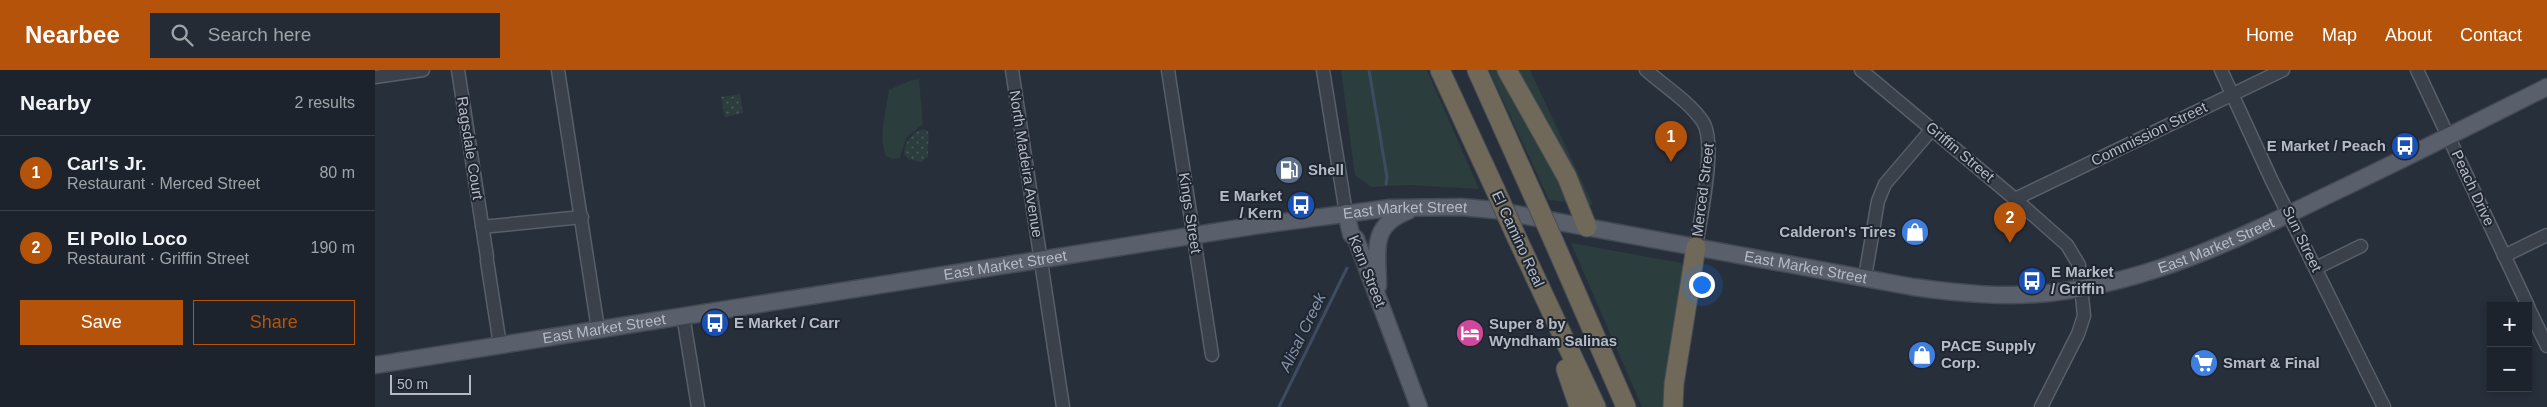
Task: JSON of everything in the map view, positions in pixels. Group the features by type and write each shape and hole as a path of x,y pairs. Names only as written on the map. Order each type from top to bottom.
{"highway":[{"name":"El Camino Real","path":"1440,70 1596,407"},
{"name":"El Camino Real","path":"1477,70 1626,407"},
{"path":"1507,70 1567,177 1587,227"},
{"path":"1673,407 1674,384 1696,247"},
{"path":"1536,278 1579,407"}],"main road":[{"name":"East Market Street","path":"375,365 1194,234 1346,213 1419,207 1494,210 1865,276 1913,287 1959,293 2020,295 2082,288 2106,284 2188,260 2290,214 2547,87"},
{"path":"1379,298 1377,242 1381,229 1392,218 1419,207"},
{"name":"Kern Street","path":"1346,213 1351,234 1356,239 1419,407"}],"street":[{"path":"375,77 423,70"},
{"name":"Ragsdale Court","path":"458,70 500,345"},
{"path":"558,70 599,329"},
{"name":"North Madeira Avenue","path":"1012,70 1063,407"},
{"name":"Kings Street","path":"1168,70 1212,355"},
{"name":"Kern Street","path":"1323,70 1346,213"},
{"name":"Merced Street","path":"1646,70 1693,110 1703,121 1709,134 1709,154 1696,247"},
{"name":"Griffin Street","path":"1861,70 2015,198 2067,246 2079,265 2084,316 2041,407"},
{"name":"Sun Street","path":"2221,70 2272,181 2384,407"},
{"name":"Commission Street","path":"2015,198 2283,70"},
{"name":"Peach Drive","path":"2417,70 2526,302"},
{"path":"1865,276 1878,201 1885,184 1932,129"},
{"path":"482,227 582,217"},
{"path":"2504,256 2547,235"},
{"path":"2316,268 2361,246"},
{"name":"Peach Drive","path":"2532,314 2547,346"},
{"path":"683,315 698,407"}],"shaded area":[{"path":"1341,70 1427,70 1479,189 1410,185 1371,187 1355,175"},
{"path":"1489,70 1502,70 1565,192 1566,202 1549,200"},
{"path":"1517,70 1530,70 1593,205 1587,204"},
{"path":"919,79 923,124 906,138 900,158 892,159 886,156 883,140 883,123 889,90 909,81"},
{"path":"740,94 743,113 725,117 721,97"},
{"path":"923,129 928,131 928,157 921,162 908,159 904,154 907,142 915,133"},
{"path":"1571,243 1681,263 1684,269 1667,363 1668,407 1642,407"}],"waterway":[{"name":"Alisal Creek","path":"1369,70 1387,177 1386,184"},
{"name":"Alisal Creek","path":"1279,407 1347,268"}],"place":[{"name":"E Market / Peach","path":"2405,146"},
{"name":"Carl's Jr.","path":"1671,162"},
{"name":"Shell","path":"1289,170"},
{"name":"E Market / Kern","path":"1301,205"},
{"name":"Calderon's Tires","path":"1915,232"},
{"name":"El Pollo Loco","path":"2010,243"},
{"name":"E Market / Griffin","path":"2032,281"},
{"name":"E Market / Carr","path":"715,323"},
{"name":"Super 8 by Wyndham Salinas","path":"1470,333"},
{"name":"PACE Supply Corp.","path":"1922,355"},
{"name":"Smart & Final","path":"2204,363"}]}
